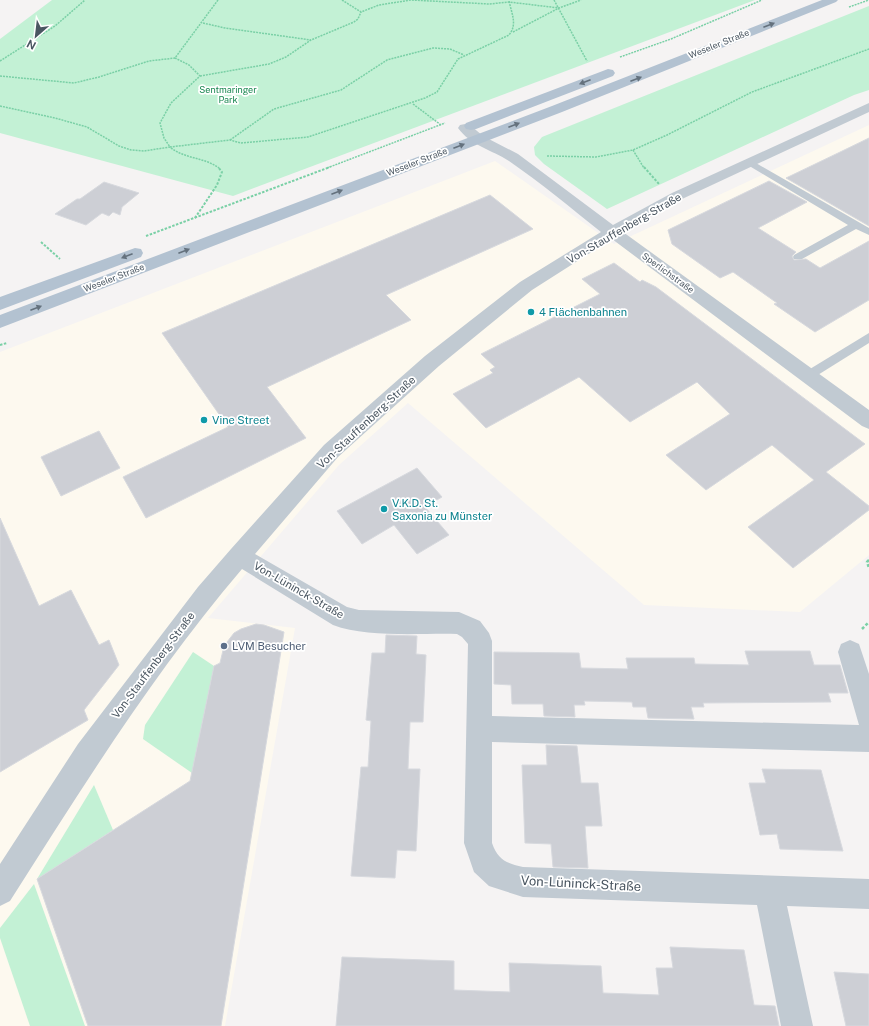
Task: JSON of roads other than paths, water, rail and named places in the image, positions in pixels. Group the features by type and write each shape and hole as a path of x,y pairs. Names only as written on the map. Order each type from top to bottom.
{"main road":[{"name":"Weseler Straße","path":"739,24 803,0"},
{"name":"Weseler Straße","path":"0,322 638,78 690,55 832,0"},
{"name":"Weseler Straße","path":"446,127 465,128 620,63"},
{"name":"Weseler Straße","path":"0,304 146,243"}],"street":[{"name":"Von-Stauffenberg-Straße","path":"0,891 88,754 172,639 206,594 332,451 432,361 526,286 612,232 677,196 869,107"},
{"name":"Sperlichstraße","path":"465,128 478,139 513,157 612,232 869,420"},
{"name":"Von-Lüninck-Straße","path":"239,556 342,617 359,621 458,623 471,629 480,641 478,843 484,862 499,876 523,882 869,894"},
{"path":"850,652 869,719"},
{"path":"479,729 869,739"},
{"path":"769,890 797,1026"}],"lane":[{"path":"749,162 869,232"},
{"path":"798,257 856,225"},
{"path":"809,375 869,337"}],"place":[{"name":"4 Flächenbahnen","path":"531,312"},
{"name":"Vine Street","path":"204,420"},
{"name":"V.K.D. St. Saxonia zu Münster","path":"384,509"},
{"name":"LVM Besucher","path":"224,646"}],"park label":[{"name":"Sentmaringer Park","path":"228,96"}]}
